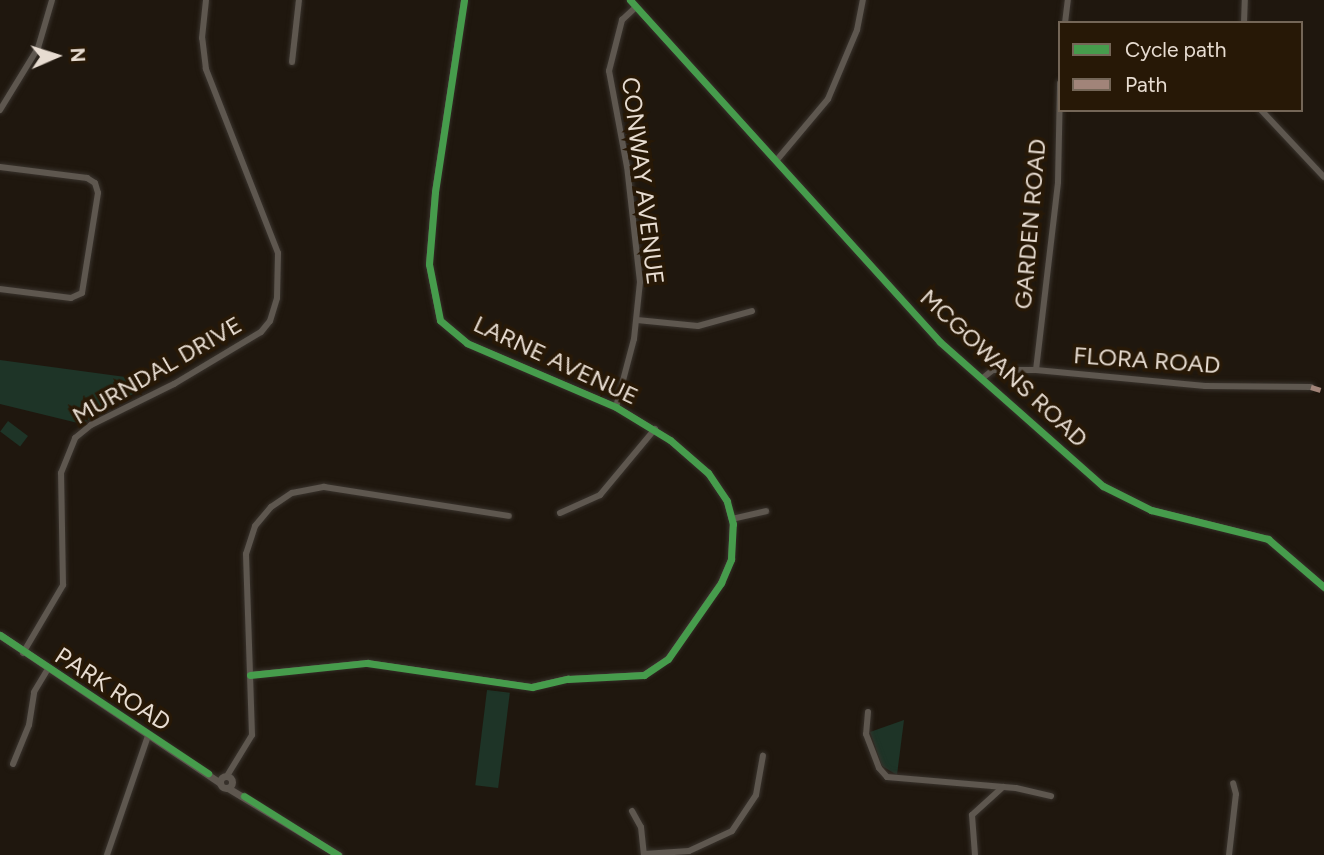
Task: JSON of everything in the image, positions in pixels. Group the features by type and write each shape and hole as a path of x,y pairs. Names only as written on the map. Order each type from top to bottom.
{"street":[{"path":"0,110 43,37 52,0"},
{"name":"MURNDAL DRIVE","path":"23,653 64,585 61,473 75,438 91,425 174,384 261,332 270,321 277,298 278,253 206,69 202,38 206,0"},
{"path":"292,62 299,0"},
{"name":"LARNE AVENUE","path":"250,675 367,663 537,687 568,679 652,672 668,659 725,576 733,550 732,519 713,480 655,429 616,407 467,343 438,316 429,271 435,192 464,0"},
{"name":"MCGOWANS ROAD","path":"630,0 940,342 984,377 1113,494 1151,510 1268,539 1324,587"},
{"path":"776,161 828,99 857,30 863,0"},
{"path":"1065,21 1068,0"},
{"path":"1244,21 1245,0"},
{"name":"CONWAY AVENUE","path":"616,407 637,320 640,282 628,178 608,79 620,25 636,7"},
{"name":"GARDEN ROAD","path":"1036,369 1058,182 1059,112"},
{"path":"1263,112 1324,177"},
{"path":"0,167 88,178 95,183 97,193 82,293 71,298 0,289"},
{"path":"637,320 698,326 752,311"},
{"name":"FLORA ROAD","path":"984,377 993,370 1036,369 1205,386 1311,387"},
{"path":"560,513 600,495 655,429"},
{"path":"338,855 244,796 227,781 252,735 246,554 255,526 283,498 324,487 509,516"},
{"path":"732,519 766,511"},
{"name":"PARK ROAD","path":"0,635 47,670 148,736 208,773 227,781"},
{"path":"13,764 29,725 34,692 47,670"},
{"path":"868,712 866,734 879,768 887,777 1003,787 1051,796"},
{"path":"107,855 148,736"},
{"path":"632,810 641,827 644,855 689,851 732,831 756,795 763,756"},
{"path":"1229,855 1236,793 1233,783"},
{"path":"975,855 972,815 981,802 1003,787"}],"green space":[{"path":"0,360 155,381 82,424 0,404"},
{"path":"8,421 28,436 20,446 0,431"},
{"path":"487,690 510,693 498,788 475,785"},
{"path":"904,720 897,775 882,766 870,732"}],"marked path":[{"path":"1311,387 1324,391"}],"cycle path":[{"path":"250,675 367,663 532,687 568,679 644,675 668,659 721,583 731,559 733,524 727,501 708,473 670,440 616,407 467,343 440,320 429,264 435,192 464,0"},
{"path":"630,0 940,342 1103,486 1151,510 1268,539 1324,587"},
{"path":"0,635 208,773"},
{"path":"244,796 338,855"}]}
